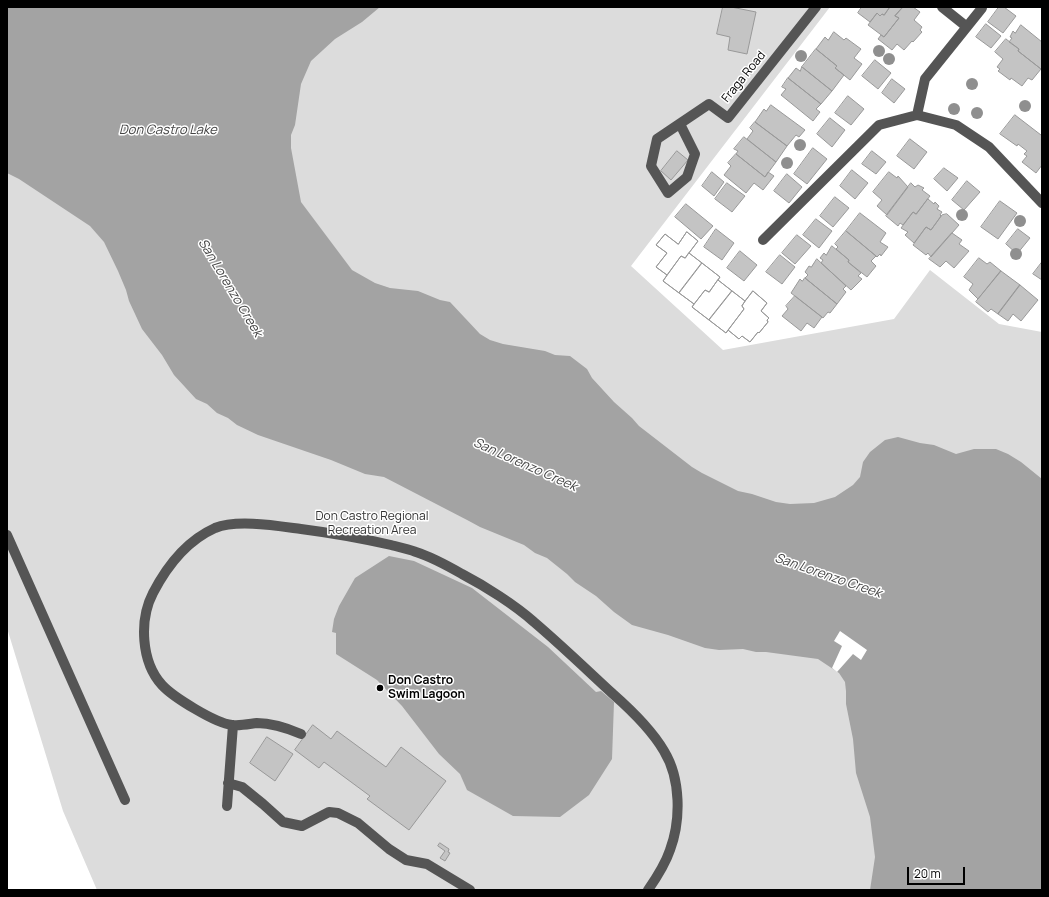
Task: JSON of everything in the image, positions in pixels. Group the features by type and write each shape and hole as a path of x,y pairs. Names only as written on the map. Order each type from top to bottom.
{"street":[{"name":"Fraga Road","path":"680,124 695,154 687,177 668,192 651,166 658,139 709,104 728,118 816,7"},
{"path":"942,7 967,27"},
{"path":"917,115 925,79 982,8"},
{"path":"763,240 879,125 917,115 956,125 989,147 1042,203"},
{"path":"302,734 283,726 261,723 233,725 212,719 162,686 151,668 145,642 145,619 148,602 164,572 179,554 197,538 217,528 232,524 269,525 365,539 416,552 463,574 533,620 620,700 656,738 666,753 675,777 677,804 676,828 670,850 659,874 648,890"},
{"path":"7,535 125,800"},
{"path":"227,806 233,725"},
{"path":"228,783 242,787 283,822 302,826 329,812 338,813 358,822 389,849 406,860 427,864 470,890"}],"green space":[{"name":"Don Castro Regional Recreation Area","path":"7,7 830,7 631,266 723,350 894,319 930,270 999,324 1042,332 1042,890 97,890 63,811 7,628"}],"water":[{"name":"Don Castro Lake","path":"7,7 380,7 362,22 335,39 311,61 301,84 295,125 291,135 291,148 301,202 352,270 375,283 390,288 418,291 440,300 450,302 480,334 490,340 503,344 545,351 555,355 570,356 587,369 592,378 639,426 692,467 738,491 776,502 790,504 814,503 835,497 853,485 860,477 863,462 870,452 885,440 898,437 934,445 956,454 974,449 996,449 1021,462 1042,479 1042,890 870,890 875,857 870,817 856,773 853,739 846,704 845,682 839,673 818,659 756,652 743,649 719,650 705,648 668,635 632,625 596,596 575,582 547,558 535,553 524,545 480,527 384,477 365,474 331,460 258,435 237,425 228,418 217,413 207,404 196,399 174,375 162,355 142,329 129,301 118,271 104,242 90,226 19,179 7,173"},
{"name":"Don Castro Swim Lagoon","path":"389,556 414,561 472,588 548,647 596,692 601,691 614,702 612,759 589,795 560,817 513,816 467,790 460,774 439,754 402,706 377,680 336,654 336,633 332,632 334,619 339,606 355,578"}],"pier":[{"path":"840,631 867,650 861,660 853,654 837,672 832,668 842,646 834,641"}],"building":[{"path":"723,7 756,12 747,54 728,50 730,37 717,34"},
{"path":"862,7 890,7 884,15 882,14 880,16 877,13 870,22 858,13"},
{"path":"890,7 903,7 895,16 899,18 884,37 868,25 877,13 880,16 882,14 884,15"},
{"path":"903,7 913,7 920,12 914,20 922,27 920,30 922,32 904,50 897,44 892,50 878,39 881,35 884,37 899,18 895,16"},
{"path":"999,7 1004,7 1016,16 1003,33 988,22"},
{"path":"986,24 1001,36 991,48 976,37"},
{"path":"1021,25 1042,42 1041,69 1009,42 1012,38 1010,37 1013,31 1015,33"},
{"path":"834,32 844,40 846,38 861,49 854,58 862,64 850,80 835,68 837,66 816,49 825,37 828,40"},
{"path":"1006,39 1019,49 1018,51 1041,69 1032,80 1028,78 1022,86 1011,78 1010,80 998,71 1000,69 997,67 1003,59 995,52"},
{"path":"816,49 837,66 835,68 844,75 832,91 802,67"},
{"path":"875,60 891,73 878,89 862,76"},
{"path":"802,67 832,91 821,104 788,78 796,68 800,71"},
{"path":"788,78 821,104 816,109 820,112 813,121 781,95 786,89 782,87"},
{"path":"892,79 905,89 894,103 882,93"},
{"path":"848,96 864,109 851,125 835,113"},
{"path":"771,105 805,130 799,137 796,135 787,146 755,122 764,109 766,111"},
{"path":"1015,115 1041,135 1042,134 1042,165 1036,173 1022,162 1027,156 1024,154 1027,151 1000,134"},
{"path":"830,118 845,130 832,147 817,134"},
{"path":"755,122 787,146 776,162 747,139 753,131 750,128"},
{"path":"744,137 776,162 765,177 736,154 738,151 734,149"},
{"path":"910,139 927,152 914,169 897,156"},
{"path":"813,148 827,159 807,184 794,174"},
{"path":"677,151 688,160 671,180 661,171"},
{"path":"872,151 886,162 876,174 862,164"},
{"path":"736,154 765,177 768,172 774,176 763,190 754,183 746,193 724,175 731,166 728,163"},
{"path":"944,168 958,178 947,191 934,179"},
{"path":"852,170 868,183 855,199 840,186"},
{"path":"712,172 724,182 714,196 702,186"},
{"path":"889,172 897,178 898,176 908,187 887,215 877,206 882,200 873,192"},
{"path":"787,174 802,187 789,203 774,191"},
{"path":"967,181 980,192 964,210 952,200"},
{"path":"727,183 745,196 732,212 715,199"},
{"path":"911,183 915,187 918,185 924,188 922,190 930,196 916,214 913,212 903,225 900,223 898,226 886,216"},
{"path":"835,197 849,208 833,227 820,216"},
{"path":"928,199 934,204 935,202 939,206 937,209 942,212 940,215 941,216 931,230 926,227 914,243 905,235 908,232 901,228 913,212 916,214"},
{"path":"1000,201 1017,213 998,239 981,227"},
{"path":"686,204 713,226 701,239 675,217"},
{"path":"860,213 886,233 880,242 888,247 881,256 880,254 877,257 846,231"},
{"path":"947,214 959,225 931,257 928,253 926,255 913,245 926,227 931,230 942,215"},
{"path":"816,219 832,231 819,248 803,235"},
{"path":"716,229 734,243 722,260 704,247"},
{"path":"1018,229 1030,238 1017,254 1006,244"},
{"path":"846,231 876,256 871,261 876,266 867,277 848,262 849,260 836,249 838,247 835,244"},
{"path":"687,232 698,241 689,253 720,277 718,280 745,301 753,291 767,303 761,311 769,318 767,320 768,322 750,342 742,336 739,339 728,330 726,333 692,307 694,304 663,281 667,275 656,267 667,253 656,245 665,234 678,244"},
{"path":"687,232 698,241 685,258 681,256 667,275 656,267 667,253 656,245 665,234 678,244"},
{"path":"952,233 962,240 959,244 969,251 954,268 946,261 940,267 929,259"},
{"path":"797,235 811,246 795,264 782,253"},
{"path":"832,246 849,260 848,262 861,273 858,276 862,279 851,290 821,263 823,260 820,258 824,253 826,255"},
{"path":"740,251 757,265 744,281 727,268"},
{"path":"689,253 702,263 679,293 663,281 681,256 685,258"},
{"path":"780,255 795,267 782,284 766,272"},
{"path":"979,258 987,264 990,262 1001,271 978,299 969,290 973,284 964,277"},
{"path":"817,259 846,286 843,289 846,292 837,304 805,278 808,275 805,272"},
{"path":"1042,262 1042,280 1033,274"},
{"path":"702,263 720,277 709,292 705,290 694,304 679,293"},
{"path":"1001,271 1020,285 998,314 991,309 988,312 976,302"},
{"path":"805,278 837,304 830,313 828,312 823,318 791,293 800,279 802,281"},
{"path":"718,280 732,291 709,320 692,307 705,290 709,292"},
{"path":"1020,285 1038,300 1021,321 1013,314 1008,321 998,314"},
{"path":"732,291 745,301 742,306 744,309 726,333 709,320"},
{"path":"753,291 767,303 761,311 769,318 767,320 768,322 750,342 742,336 739,339 728,330 744,309 742,306"},
{"path":"795,296 822,317 814,328 807,323 801,331 782,316 788,309 786,306"},
{"path":"313,725 331,739 337,731 386,767 401,747 446,781 409,830 367,799 370,796 324,762 319,768 295,750"},
{"path":"267,737 293,754 275,781 250,763"},
{"path":"440,843 449,849 448,852 450,853 445,861 440,858 445,851 438,846"}],"place":[{"name":"Don Castro Swim Lagoon","path":"380,688"}],"water label":[{"name":"San Lorenzo Creek","path":"230,288"},
{"name":"San Lorenzo Creek","path":"525,465"},
{"name":"San Lorenzo Creek","path":"828,576"}]}
